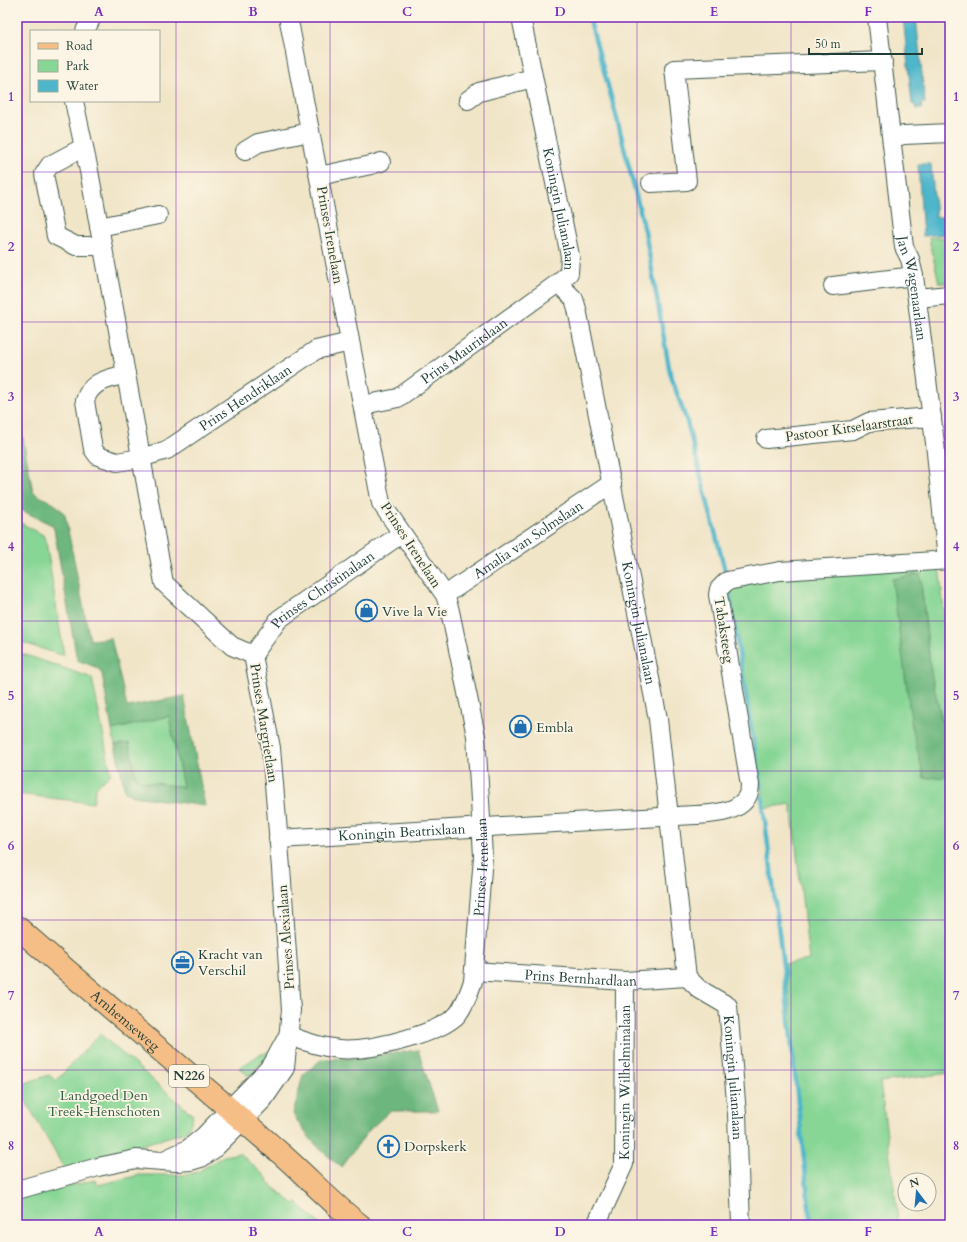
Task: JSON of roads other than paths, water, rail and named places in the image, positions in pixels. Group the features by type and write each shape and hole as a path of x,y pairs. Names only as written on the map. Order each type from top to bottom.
{"main road":[{"name":"Arnhemseweg","path":"17,927 236,1115 360,1225"}],"street":[{"path":"86,30 92,17"},
{"name":"Prinses Irenelaan","path":"288,1036 309,1044 340,1050 390,1044 425,1033 456,1016 470,991 474,971 483,857 476,736 450,611 445,595 401,534 381,503 289,17"},
{"name":"Koningin Julianalaan","path":"521,17 570,256 569,273 558,283 574,299 577,309 658,719 687,977 699,988 728,1006 737,1114 741,1225"},
{"name":"Jan Wagenaarlaan","path":"878,17 904,247 910,259 914,276 932,417 942,442 948,560"},
{"path":"651,183 687,181 674,68 884,61"},
{"path":"468,100 479,92 533,78"},
{"path":"74,102 99,227 164,583 232,646 253,655"},
{"path":"245,151 258,143 310,132"},
{"path":"892,138 904,135 950,133"},
{"path":"84,147 50,165 44,174 56,236 76,246 102,246"},
{"path":"319,176 371,166 381,162"},
{"path":"99,227 158,215"},
{"path":"833,286 914,276"},
{"name":"Prins Mauritslaan","path":"363,405 398,398 558,283"},
{"path":"917,298 950,295"},
{"name":"Prins Hendriklaan","path":"126,374 98,381 87,394 85,401 93,449 98,456 117,462 141,458 167,450 316,350 350,342"},
{"name":"Pastoor Kitselaarstraat","path":"766,439 853,430 870,422 932,417"},
{"name":"Amalia van Solmslaan","path":"445,595 612,483"},
{"name":"Prinses Christinalaan","path":"253,655 279,619 401,534"},
{"name":"Tabaksteeg","path":"668,816 733,809 742,804 749,791 750,782 718,595 721,586 727,581 738,578 780,571 948,560"},
{"name":"Prinses Margrietlaan","path":"253,655 271,748 278,839"},
{"name":"Koningin Beatrixlaan","path":"278,839 668,816"},
{"name":"Prinses Alexialaan","path":"278,839 291,1010 288,1036"},
{"name":"Prins Bernhardlaan","path":"474,971 624,981 687,977"},
{"name":"Koningin Wilhelminalaan","path":"596,1225 624,1164 624,981"},
{"path":"17,1190 118,1162 136,1159 176,1162 191,1161 201,1158 214,1149 236,1115 263,1100 285,1068 288,1036"}],"water":[{"path":"903,17 916,17 925,103 921,104 922,109 916,109 915,105 912,104"},
{"path":"918,164 931,164 936,217 950,217 950,234 923,236"}],"waterway":[{"path":"589,17 615,111 645,231 670,373 687,422 726,575"},
{"path":"728,587 761,788"},
{"path":"762,797 784,973 811,1225"}],"place":[{"name":"Vive la Vie","path":"366,611"},
{"name":"Embla","path":"520,727"},
{"name":"Kracht van Verschil","path":"182,962"},
{"name":"Dorpskerk","path":"388,1146"}],"park label":[{"name":"Landgoed Den Treek-Henschoten","path":"104,1104"}]}
